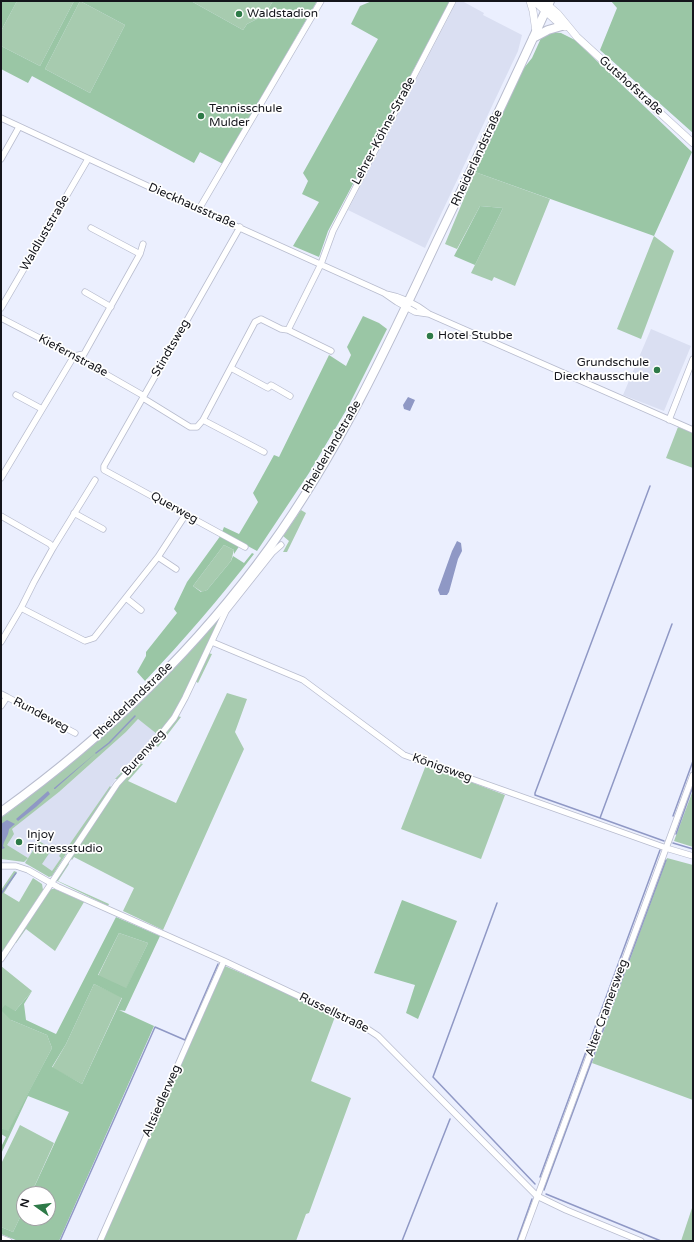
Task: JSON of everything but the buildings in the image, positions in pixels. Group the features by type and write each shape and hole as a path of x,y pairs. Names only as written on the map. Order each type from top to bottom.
{"main road":[{"name":"Rheiderlandstraße","path":"1,812 43,782 90,743 158,680 241,586 288,521 322,467 360,401 547,5"},
{"path":"534,35 548,30 565,28"}],"street":[{"path":"199,209 321,1"},
{"name":"Lehrer-Köhne-Straße","path":"288,330 321,264 333,230 453,1"},
{"path":"530,1 534,35"},
{"name":"Gutshofstraße","path":"534,1 547,5 558,14 565,28 693,143"},
{"name":"Dieckhausstraße","path":"1,118 384,293 407,304 415,312 429,314 693,430"},
{"path":"1,159 19,126"},
{"name":"Waldluststraße","path":"1,308 88,159"},
{"name":"Stindtsweg","path":"104,470 104,466 240,227"},
{"path":"91,228 140,254"},
{"path":"1,478 74,356 84,354 140,254 143,244"},
{"path":"85,292 111,307"},
{"name":"Kiefernstraße","path":"1,318 74,356 144,397 190,427 197,427 203,420"},
{"path":"264,452 203,420 255,322 261,319 281,329 288,330 331,351"},
{"path":"669,420 693,359"},
{"path":"231,368 268,388 271,385 290,396"},
{"path":"16,395 42,409"},
{"name":"Querweg","path":"104,470 245,547"},
{"path":"1,642 53,548 95,480"},
{"path":"74,513 103,529"},
{"path":"21,608 85,641 94,638 158,557 186,514"},
{"path":"1,516 50,544 53,548"},
{"name":"Burenweg","path":"1,959 117,784 150,748 174,718 226,611 272,553 281,544"},
{"path":"158,557 176,569"},
{"path":"126,598 142,610"},
{"name":"Königsweg","path":"212,642 303,680 404,755 666,848 693,856"},
{"name":"Rundeweg","path":"1,694 75,733"},
{"name":"Rundeweg","path":"1,706 7,697"},
{"name":"Alter Cramersweg","path":"521,1241 693,775"},
{"name":"Russellstraße","path":"1,866 28,870 51,883 354,1021 378,1036 537,1196 566,1210 641,1241"},
{"name":"Altsiedlerweg","path":"100,1241 224,961"},
{"path":"1,1238 9,1241"}],"shaded area":[{"path":"457,1 462,1 484,13 483,15 522,35 518,51 425,248 348,210"},
{"name":"Grundschule Dieckhausschule","path":"651,329 691,346 664,411 623,395"},
{"path":"138,719 157,733 119,774 51,873 47,875 24,862 10,857 1,824 18,823 59,792 126,732"}],"green space":[{"path":"1,1 17,1 1,31"},
{"path":"17,1 74,1 40,66 1,46 1,31"},
{"path":"74,1 80,1 191,1 243,30 247,24 261,17 273,1 317,1 223,164 200,152 194,163 32,76 28,83 1,69 1,46 40,66","holes":["80,1 125,25 90,93 45,69"]},
{"path":"80,1 125,25 90,93 45,69"},
{"name":"Waldstadion","path":"191,1 273,1 261,17 247,24 243,30"},
{"path":"372,1 450,1 328,231 319,257 293,246 319,202 302,194 308,181 303,173 378,39 351,24 360,6"},
{"path":"611,1 693,1 693,133 600,50 617,8"},
{"path":"551,32 561,33 575,40 692,152 654,236 475,172 524,68 532,58 542,36"},
{"path":"475,172 550,199 515,286 494,277 492,281 471,273 503,208 480,206 457,249 445,244"},
{"path":"480,206 503,208 475,265 454,256"},
{"path":"654,236 674,251 641,339 617,329"},
{"path":"363,316 379,323 387,329 348,407 309,473 257,551 222,532 224,527 239,534 258,502 253,493 274,455 279,457 329,355 346,366 351,355 347,347"},
{"path":"678,427 693,433 693,468 666,458"},
{"path":"301,510 306,513 287,552 283,552 289,541 283,536"},
{"path":"221,535 240,545 234,554 234,550 224,545 193,586 201,592 207,590 231,561 233,556 244,563 252,553 254,554 201,619 145,681 137,672 146,656 146,652 177,613 174,609 187,582"},
{"path":"224,545 234,550 231,561 207,590 202,592 193,586"},
{"path":"223,612 182,700 166,727 118,779 115,779 157,734 138,719 126,732 59,792 12,829 14,834 7,845 28,858 24,862 1,859 1,818 70,763"},
{"path":"208,653 212,654 198,683 195,681"},
{"path":"227,693 247,699 235,732 244,749 163,930 123,911 134,888 74,857 72,860 70,858 122,780 139,763 143,764 128,781 176,803"},
{"path":"178,716 181,717 158,747 155,745"},
{"path":"426,765 505,795 481,859 401,829"},
{"path":"110,786 112,788 71,849 67,848"},
{"path":"693,790 693,847 674,841"},
{"path":"39,841 52,849 42,864 52,871 61,858 59,856 63,851 66,854 52,876 49,877 25,863"},
{"path":"667,858 693,865 693,1100 592,1063"},
{"path":"67,861 69,864 58,881 109,904 108,906 55,880"},
{"path":"14,871 17,872 4,893 19,902 33,878 42,884 43,890 1,954 1,890"},
{"path":"52,889 84,902 55,951 26,929 16,943 15,941 49,890"},
{"path":"402,900 457,921 418,1019 406,1013 415,985 374,973"},
{"path":"116,917 160,936 125,1011 119,1010 154,1026 59,1241 18,1241 1,1234 1,1227 13,1232 16,1226 56,1226 56,1186 35,1186 69,1112 28,1096 1,1154 1,1147 6,1137 1,1134 1,1128 8,1131 52,1048 47,1035 11,1020 1,1010 5,1005 15,1011 32,991 24,1004 26,1020 56,1034","holes":["119,933 148,943 126,988 98,975","94,984 122,998 82,1084 52,1067 66,1044"]},
{"path":"119,933 148,943 126,989 98,976"},
{"path":"1,966 32,991 15,1011 11,1020 47,1035 52,1048 8,1132 1,1128"},
{"path":"225,966 336,1014 311,1081 351,1098 309,1213 306,1214 296,1241 103,1241"},
{"path":"94,984 122,997 82,1084 52,1068 66,1044"},
{"path":"20,1125 54,1143 35,1186 16,1186 16,1226 13,1232 1,1227 1,1164"},
{"path":"693,1205 693,1241 681,1241"}],"water":[{"path":"408,397 415,400 410,411 404,409 403,405"},
{"path":"457,541 461,543 462,551 458,559 449,592 447,595 440,595 438,590"},
{"path":"97,752 55,789 54,789 54,788"},
{"path":"48,791 50,794 36,807 18,821 16,819"},
{"path":"7,820 15,824 9,829 3,846 5,848 1,849 1,824"}],"waterway":[{"path":"600,818 535,795 535,793 650,486"},
{"path":"664,841 600,818 672,624"},
{"path":"96,753 109,743 135,716"},
{"path":"673,816 693,761"},
{"path":"676,834 693,786"},
{"path":"673,843 693,849"},
{"path":"540,1177 660,850"},
{"path":"544,1190 666,860"},
{"path":"1,894 16,873"},
{"path":"497,903 433,1077 535,1184"},
{"path":"60,1241 155,1027 185,1040 218,964"},
{"path":"402,1241 450,1119"},
{"path":"546,1194 661,1241"},
{"path":"517,1241 532,1199"}],"place":[{"name":"Waldstadion","path":"239,14"},
{"name":"Tennisschule Mulder","path":"201,116"},
{"name":"Hotel Stubbe","path":"430,336"},
{"name":"Grundschule Dieckhausschule","path":"657,370"},
{"name":"Injoy Fitnessstudio","path":"19,842"}]}
